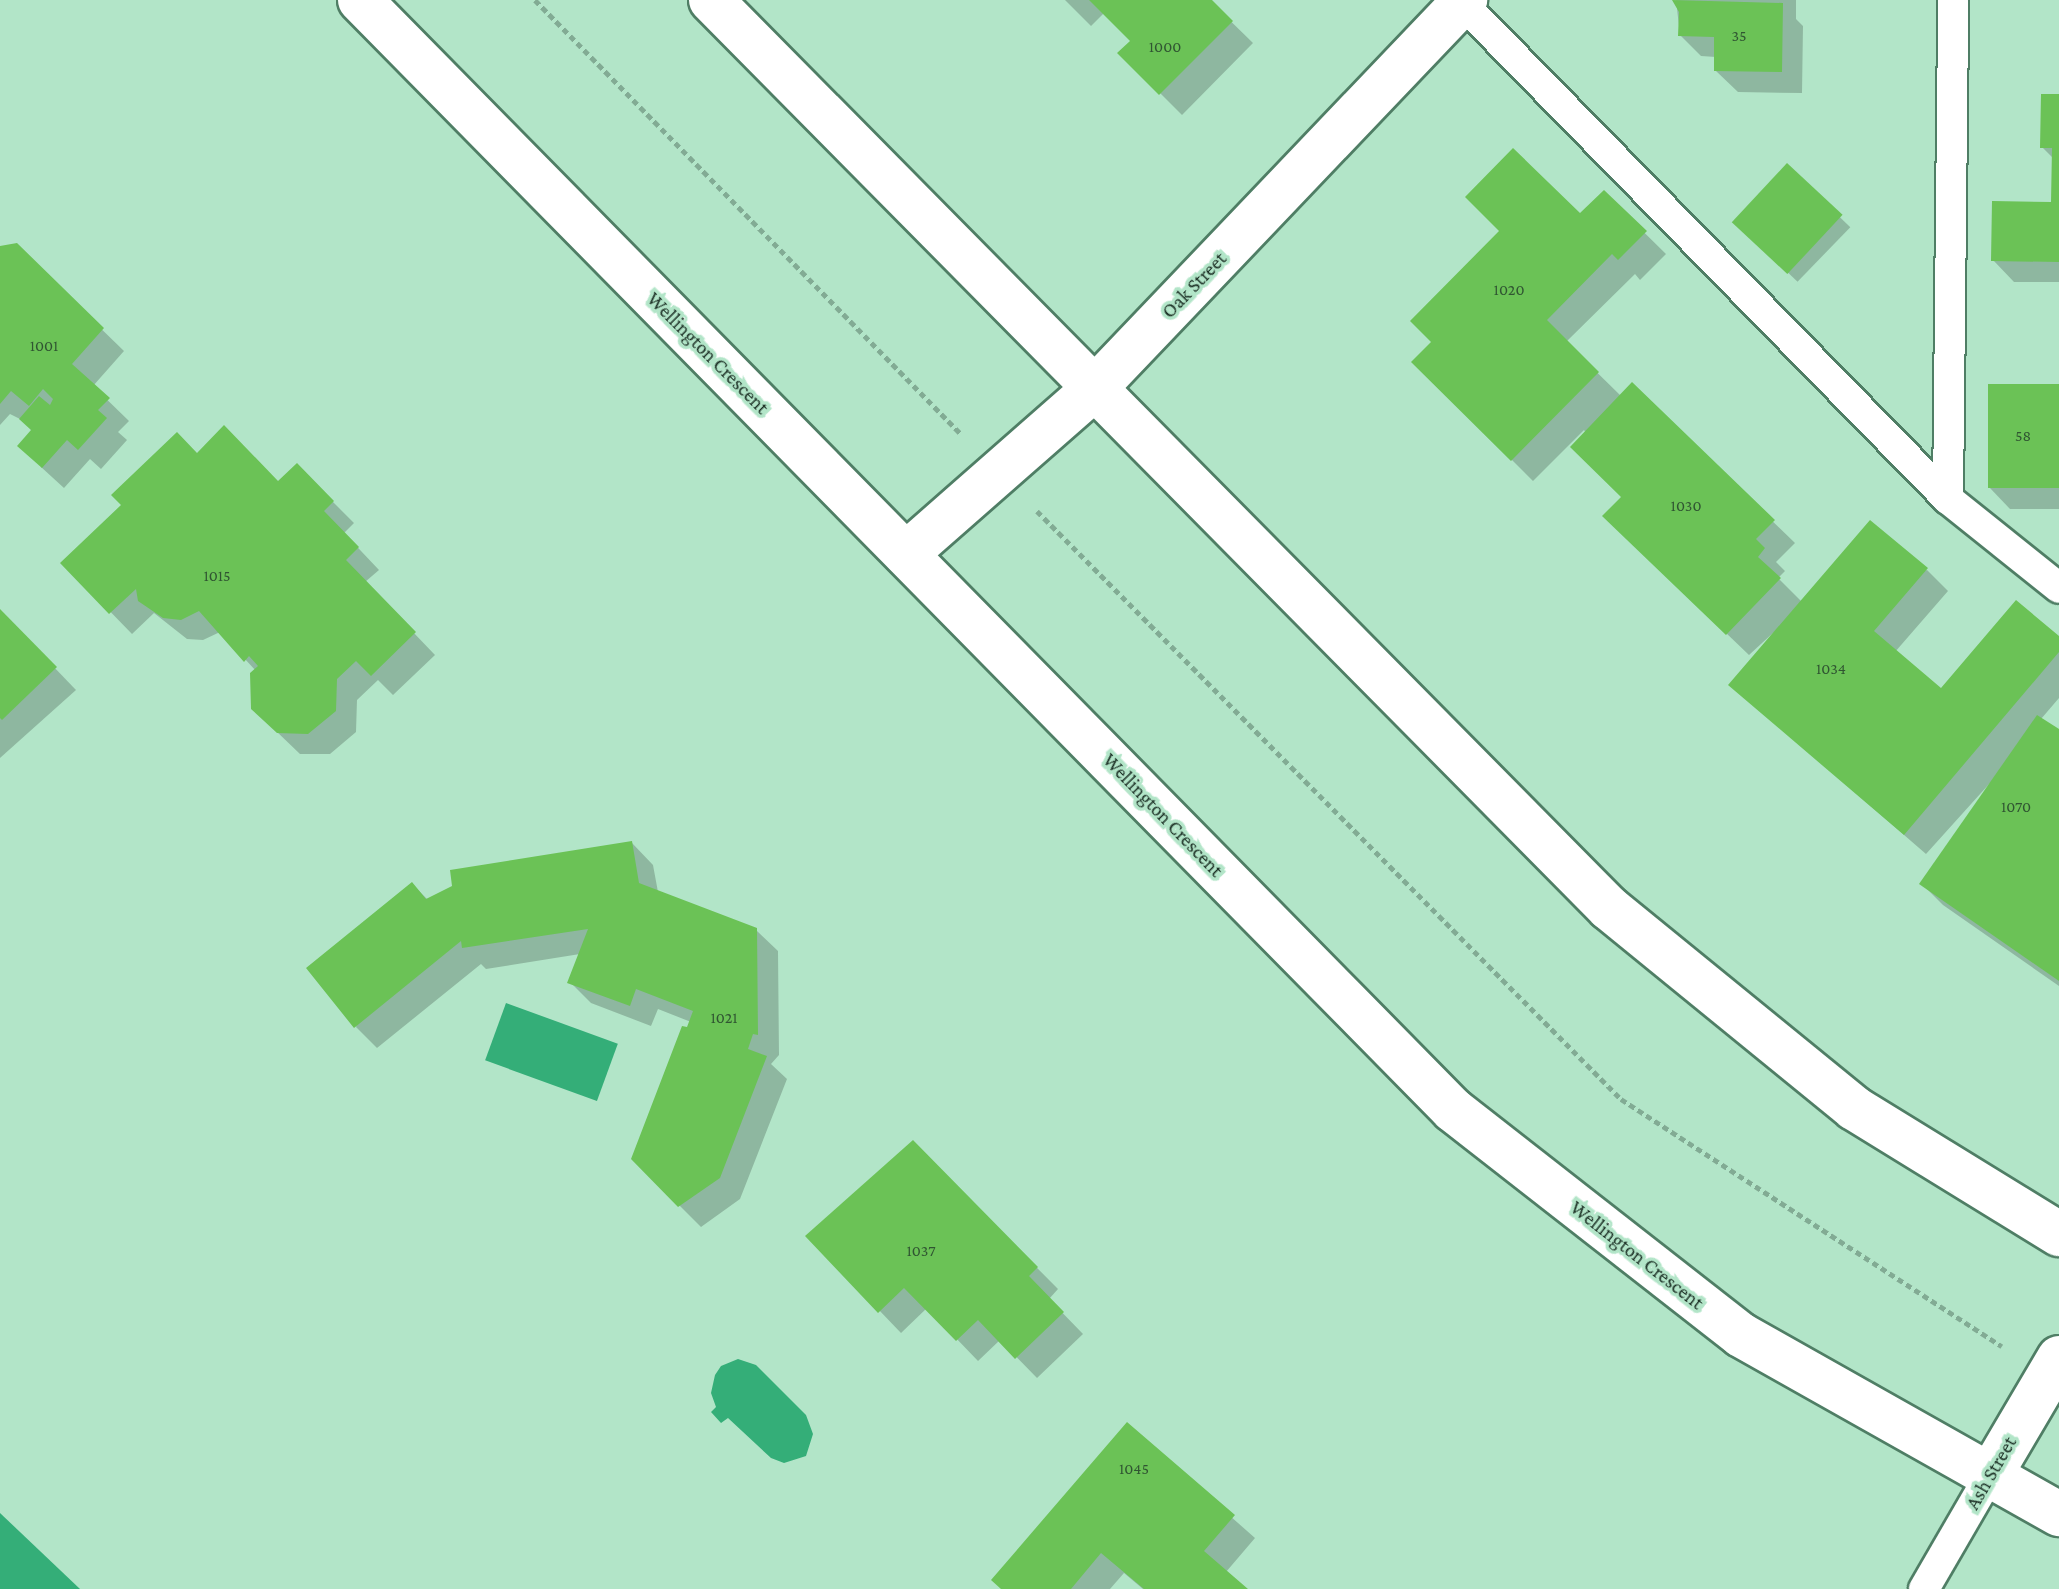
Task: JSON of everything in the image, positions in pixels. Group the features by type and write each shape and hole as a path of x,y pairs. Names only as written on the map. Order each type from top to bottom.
{"street":[{"name":"Wellington Crescent","path":"360,0 1453,1110 1741,1335 2059,1514"},
{"path":"711,0 1609,908 1854,1108 2059,1234"},
{"name":"Oak Street","path":"906,554 1094,389 1463,2"},
{"name":"Ash Street","path":"1989,1477 2055,1365"}],"lane":[{"path":"1948,499 1953,0"},
{"path":"1463,2 1948,499 2059,588"},
{"name":"Ash Street","path":"1924,1589 1989,1477"}],"path":[{"path":"535,0 999,473 1621,1099 2055,1365"}],"shaded area":[{"path":"506,1003 618,1044 597,1101 485,1060"},
{"path":"738,1359 756,1365 806,1415 813,1434 806,1456 784,1463 771,1458 728,1418 721,1423 711,1412 716,1407 711,1393 715,1375 721,1366"},
{"path":"0,1513 80,1589 0,1589"}],"building":[{"path":"1089,0 1212,0 1233,21 1159,95 1117,53 1130,41"},
{"path":"1672,0 1783,3 1782,72 1714,71 1714,37 1678,36 1679,12"},
{"path":"2041,94 2059,94 2059,262 1991,261 1992,201 2051,202 2052,148 2040,148"},
{"path":"1513,148 1580,213 1604,190 1647,231 1618,260 1612,254 1547,320 1599,372 1511,461 1411,362 1431,342 1410,321 1499,231 1465,197"},
{"path":"1787,163 1843,215 1787,274 1732,222"},
{"path":"17,243 104,328 72,364 110,398 98,410 107,418 78,450 67,440 42,468 17,446 31,430 19,419 39,396 50,405 53,399 43,389 29,406 11,391 0,404 0,246"},
{"path":"1632,382 1775,520 1756,539 1765,548 1758,557 1781,578 1726,635 1602,516 1621,497 1570,447"},
{"path":"1988,384 2059,384 2059,488 1988,488"},
{"path":"224,425 278,481 297,463 334,501 324,511 359,547 346,560 416,632 371,676 356,661 337,679 336,711 308,734 277,733 251,709 250,673 258,666 249,656 244,662 199,611 181,620 163,618 138,601 136,589 109,614 60,563 121,505 111,495 177,432 197,453"},
{"path":"1870,520 1928,568 1874,631 1941,688 2016,600 2059,636 2059,652 1904,835 1728,685"},
{"path":"0,609 57,667 2,720 0,718"},
{"path":"2037,715 2059,729 2059,981 1919,884"},
{"path":"632,841 639,883 757,928 758,1035 753,1034 748,1049 767,1056 720,1178 678,1207 631,1159 682,1026 687,1027 693,1011 636,989 630,1006 567,983 588,929 462,948 461,941 354,1028 306,968 412,882 426,899 452,886 450,870"},
{"path":"913,1140 1038,1267 1029,1276 1064,1312 1015,1359 978,1320 956,1341 904,1288 878,1313 805,1236"},
{"path":"1127,1422 1235,1515 1204,1551 1248,1589 1144,1589 1101,1553 1071,1589 1001,1589 991,1580"}]}
